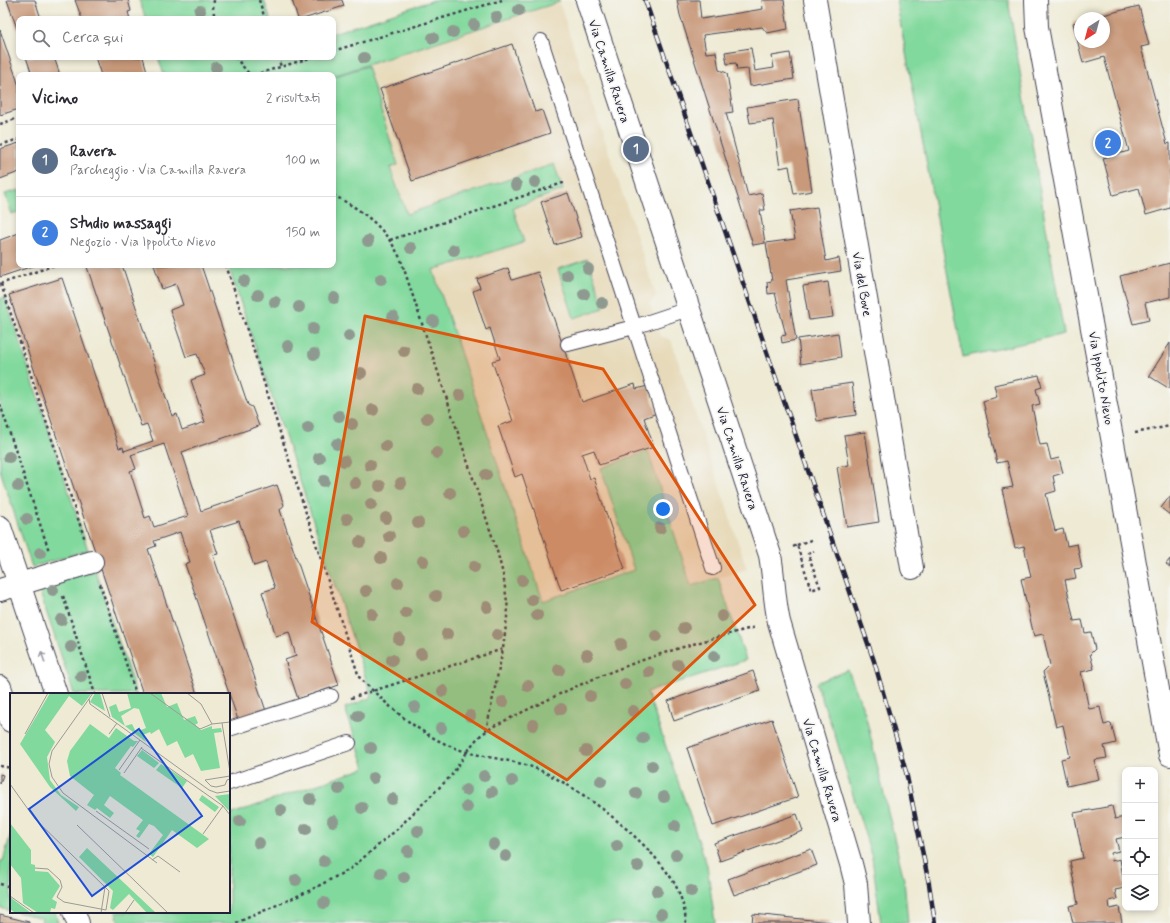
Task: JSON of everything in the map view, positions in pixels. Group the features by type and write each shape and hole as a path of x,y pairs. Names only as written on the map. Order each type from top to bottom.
{"street":[{"name":"Via Camilla Ravera","path":"587,0 770,555 774,577 775,604 779,622 851,864 856,884 859,923"},
{"name":"Via del Bove","path":"815,0 912,568"},
{"name":"Via Ippolito Nievo","path":"1036,0 1037,27 1170,755"},
{"path":"0,527 10,587 56,693"},
{"path":"10,587 92,562"},
{"path":"0,687 10,718"},
{"path":"74,913 78,923"}],"lane":[{"path":"1033,0 1037,27"},
{"path":"541,41 713,568"},
{"path":"568,344 688,309"},
{"path":"230,729 330,696"},
{"path":"230,783 349,743"}],"path":[{"path":"214,0 213,9 214,16"},
{"path":"259,0 264,16"},
{"path":"336,50 502,0"},
{"path":"238,60 248,72"},
{"path":"279,60 281,67"},
{"path":"264,72 303,60"},
{"path":"0,124 16,119"},
{"path":"0,145 16,140"},
{"path":"390,240 585,175"},
{"path":"336,197 373,221 390,240 401,260 497,551 503,574 508,609 503,649 486,731"},
{"path":"46,268 0,284 136,693"},
{"path":"227,268 359,677 398,713 417,727 450,746 467,752 529,766 549,775 584,796 626,827 670,875 678,889 686,923"},
{"path":"1113,437 1170,426"},
{"path":"770,555 810,540"},
{"path":"797,545 811,590 820,587 808,554 814,551"},
{"path":"236,923 309,891 350,869 394,832 451,776 474,742 494,726 583,683 622,668 698,642 779,622"},
{"path":"330,696 353,698 503,649"},
{"path":"0,766 10,768"},
{"path":"0,884 10,887"}],"highlighted area":[{"path":"365,316 603,369 755,605 567,780 312,622"}],"shaded area":[{"path":"559,2 656,295 650,304 660,336 671,340 747,569 503,644 336,213 336,75"}],"green space":[{"path":"139,0 264,0 269,16 145,16"},
{"path":"434,0 559,0 559,2 336,75 336,72 163,72 159,60 336,60 336,32"},
{"path":"896,0 1008,0 1064,334 963,357"},
{"path":"367,66 398,165 390,168 407,214 554,164 563,190 513,208 524,242 433,270 543,601 634,570 601,468 648,451 691,586 718,578 746,660 647,692 707,865 715,923 119,923 116,913 230,913 230,815 365,768 345,708 372,697 229,268 336,268 336,76"},
{"path":"16,191 16,213 12,214 5,194"},
{"path":"588,259 604,308 574,318 558,269"},
{"path":"5,297 88,550 32,567 0,470 0,299"},
{"path":"95,570 136,693 74,693 38,587"},
{"path":"848,670 865,713 904,880 908,923 881,923 872,858 835,735 816,683"},
{"path":"10,836 10,911 0,908 0,861 3,861"},
{"path":"21,913 55,913 58,923 41,923 42,918"}],"building":[{"path":"7,0 35,0 40,16 16,16 16,26"},
{"path":"75,0 128,0 131,11 128,12 129,16 81,16"},
{"path":"292,0 342,0 344,6 312,16 297,16"},
{"path":"677,0 699,0 701,19 763,9 762,0 784,0 788,29 767,33 762,27 703,35 706,53 716,52 719,70 727,73 733,112 726,113 748,196 762,193 765,210 760,210 765,243 753,245 680,15"},
{"path":"1139,6 1149,45 1141,47 1167,144 1170,143 1170,208 1146,215 1139,188 1113,195 1103,158 1129,151 1104,57 1083,63 1079,48 1110,48 1110,13"},
{"path":"0,30 16,77 16,110 0,115"},
{"path":"512,44 535,112 542,110 550,133 412,181 380,89"},
{"path":"751,48 755,71 774,68 772,56 790,53 794,79 750,86 748,69 737,70 736,63 727,64 725,52"},
{"path":"27,60 55,60 59,72 31,72"},
{"path":"96,60 144,60 147,72 100,72"},
{"path":"798,99 812,191 794,194 789,166 780,168 773,120 750,123 747,107"},
{"path":"16,144 16,173 0,179 0,149"},
{"path":"568,193 582,237 555,245 541,202"},
{"path":"817,207 826,261 839,258 841,271 786,280 796,340 782,343 781,336 786,335 775,293 768,294 767,282 772,281 766,243 795,239 790,211"},
{"path":"16,234 16,268 27,268 0,277 0,240"},
{"path":"1170,263 1170,297 1145,303 1149,320 1133,324 1120,276"},
{"path":"87,268 123,268 172,416 177,414 182,430 205,422 191,380 205,375 197,354 186,357 170,310 183,305 176,284 162,289 155,268 202,268 248,405 252,407 259,426 182,452 201,511 277,485 284,505 280,510 339,685 298,699 285,660 296,656 289,632 276,636 262,592 275,588 266,562 254,566 239,521 210,530 218,554 213,555 266,711 238,720 185,564 190,562 180,532 154,541 156,546 148,549 197,693 143,693 9,295 62,278 119,448 123,447 124,451 153,441 147,424 141,426","holes":["164,444 188,516 154,527 150,516 145,518 130,471 136,469 131,455"]},
{"path":"508,268 512,280 538,272 582,402 635,384 636,389 648,386 657,413 644,418 654,447 599,465 594,450 582,454 590,479 594,478 625,569 561,590 522,474 515,477 498,426 513,421 492,361 500,359 490,328 486,330 473,291 480,288 477,279"},
{"path":"828,282 833,317 809,320 803,286"},
{"path":"838,333 841,357 801,364 798,339"},
{"path":"1170,343 1170,389 1149,376"},
{"path":"1039,375 1042,387 1036,389 1040,404 1032,406 1040,445 1047,444 1051,460 1059,458 1063,473 1053,476 1056,491 1046,494 1055,531 1063,529 1067,546 1077,544 1082,568 1074,569 1076,578 1065,580 1074,621 1082,620 1085,633 1091,632 1095,649 1090,654 1094,669 1081,672 1089,709 1100,707 1104,725 1111,723 1116,743 1104,746 1107,758 1094,760 1099,779 1067,786 1061,759 1070,757 1063,725 1056,727 1043,672 1050,665 1043,634 1034,636 1021,579 1031,577 1024,546 1015,548 1002,489 1013,487 1007,461 997,463 983,401 997,397 994,385"},
{"path":"852,383 856,415 817,421 812,389"},
{"path":"865,432 879,522 847,527 837,467 849,465 844,435"},
{"path":"1170,496 1170,515 1161,508"},
{"path":"1170,559 1170,567 1166,564"},
{"path":"753,671 760,691 674,721 668,701"},
{"path":"772,719 798,797 713,826 687,748"},
{"path":"0,774 3,775 0,784"},
{"path":"1112,806 1115,819 1122,818 1122,838 1116,839 1119,851 1111,853 1112,861 1120,859 1122,871 1122,889 1115,890 1117,899 1109,901 1110,909 1119,907 1122,923 1073,923 1069,906 1078,904 1070,861 1083,858 1074,813"},
{"path":"797,814 803,831 720,861 714,843"},
{"path":"811,849 817,865 734,895 728,879"},
{"path":"753,914 831,922 831,923 752,923"},
{"path":"0,915 29,922 29,923 0,923"}],"railway":[{"path":"645,0 874,661 906,772 929,884 935,923"}],"place":[{"name":"Studio massaggi","path":"1108,143"},
{"name":"Ravera","path":"636,149"}]}
